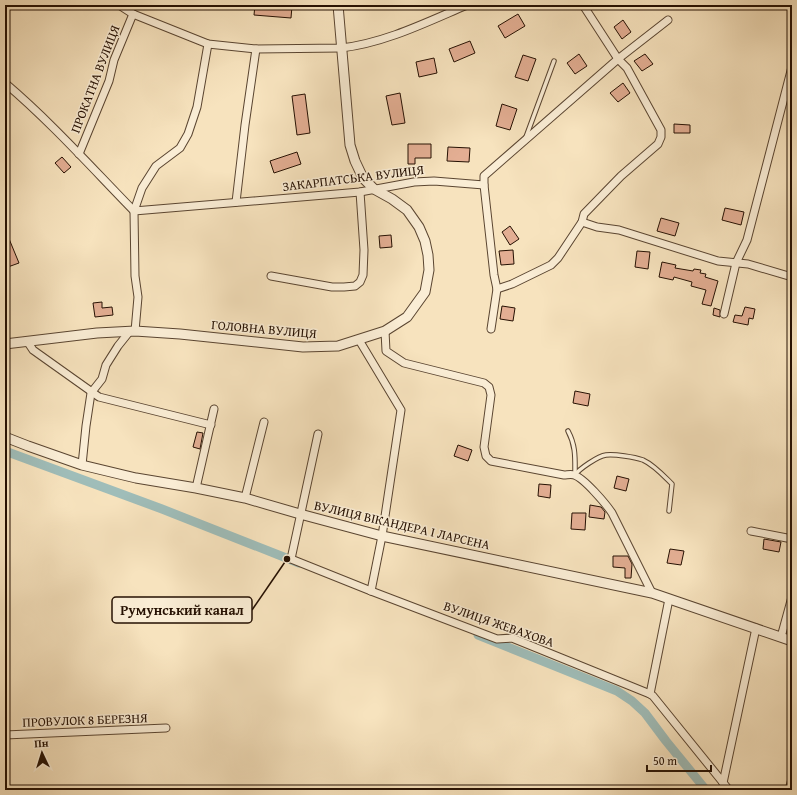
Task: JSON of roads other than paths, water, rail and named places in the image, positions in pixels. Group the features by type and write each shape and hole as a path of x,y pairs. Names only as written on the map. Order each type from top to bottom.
{"street":[{"path":"119,5 133,14 208,44 256,49 341,48 353,46 392,36 467,5"},
{"name":"ГОЛОВНА ВУЛИЦЯ","path":"5,344 97,333 133,331 180,334 304,347 338,346 385,331 407,317 425,292 429,270 425,241 419,228 407,210 392,199 374,189 364,178 355,161 350,145 338,5"},
{"path":"497,289 512,284 551,264 558,258 582,222 584,214 606,190 658,144 661,137 661,130 627,68 618,59 583,5"},
{"name":"ПРОКАТНА ВУЛИЦЯ","path":"79,154 109,81 114,60 133,14"},
{"path":"491,329 497,289 494,275 484,176 618,59 668,20"},
{"path":"82,465 91,393 102,379 106,365 118,346 133,331 138,297 135,276 134,211 142,188 156,166 180,148 188,134 197,108 208,44"},
{"path":"236,202 244,125 256,49"},
{"path":"724,314 736,263 747,240 792,67"},
{"path":"5,83 79,154 134,211"},
{"name":"ЗАКАРПАТСЬКА ВУЛИЦЯ","path":"134,211 360,192 414,182 434,181 484,184"},
{"path":"271,276 344,288 355,286 360,282 363,275 364,250 360,192"},
{"path":"582,222 596,227 619,230 718,261 748,264 792,277"},
{"path":"385,331 386,351 404,364 484,383 489,387 491,395 484,447 486,456 491,461 564,475 574,475 593,490 612,513 652,593"},
{"path":"359,340 401,410 382,536 371,591"},
{"path":"27,341 33,350 91,393 99,397 211,425"},
{"path":"196,488 214,409"},
{"path":"245,498 264,422"},
{"path":"300,514 318,434"},
{"name":"ВУЛИЦЯ ВІКАНДЕРА І ЛАРСЕНА","path":"5,437 82,465 136,478 245,498 382,536 652,593 792,641"},
{"name":"ВУЛИЦЯ ЖЕВАХОВА","path":"300,514 291,559 496,638 512,638 650,694 729,790"},
{"path":"751,531 792,539"},
{"path":"781,637 792,597"},
{"path":"650,694 669,598"},
{"path":"723,783 756,628"},
{"name":"ПРОВУЛОК 8 БЕРЕЗНЯ","path":"5,735 166,728"},
{"path":"788,790 792,779"}],"lane":[{"path":"524,142 554,61"},
{"path":"568,431 573,441 575,451 574,475"},
{"path":"574,475 579,469 604,455 642,460 658,469 672,484 669,511"}],"waterway":[{"path":"5,451 162,509 299,563"},
{"path":"478,635 617,691 632,701 645,713 706,790"}],"place":[{"name":"Румунський канал","path":"287,559"}]}
